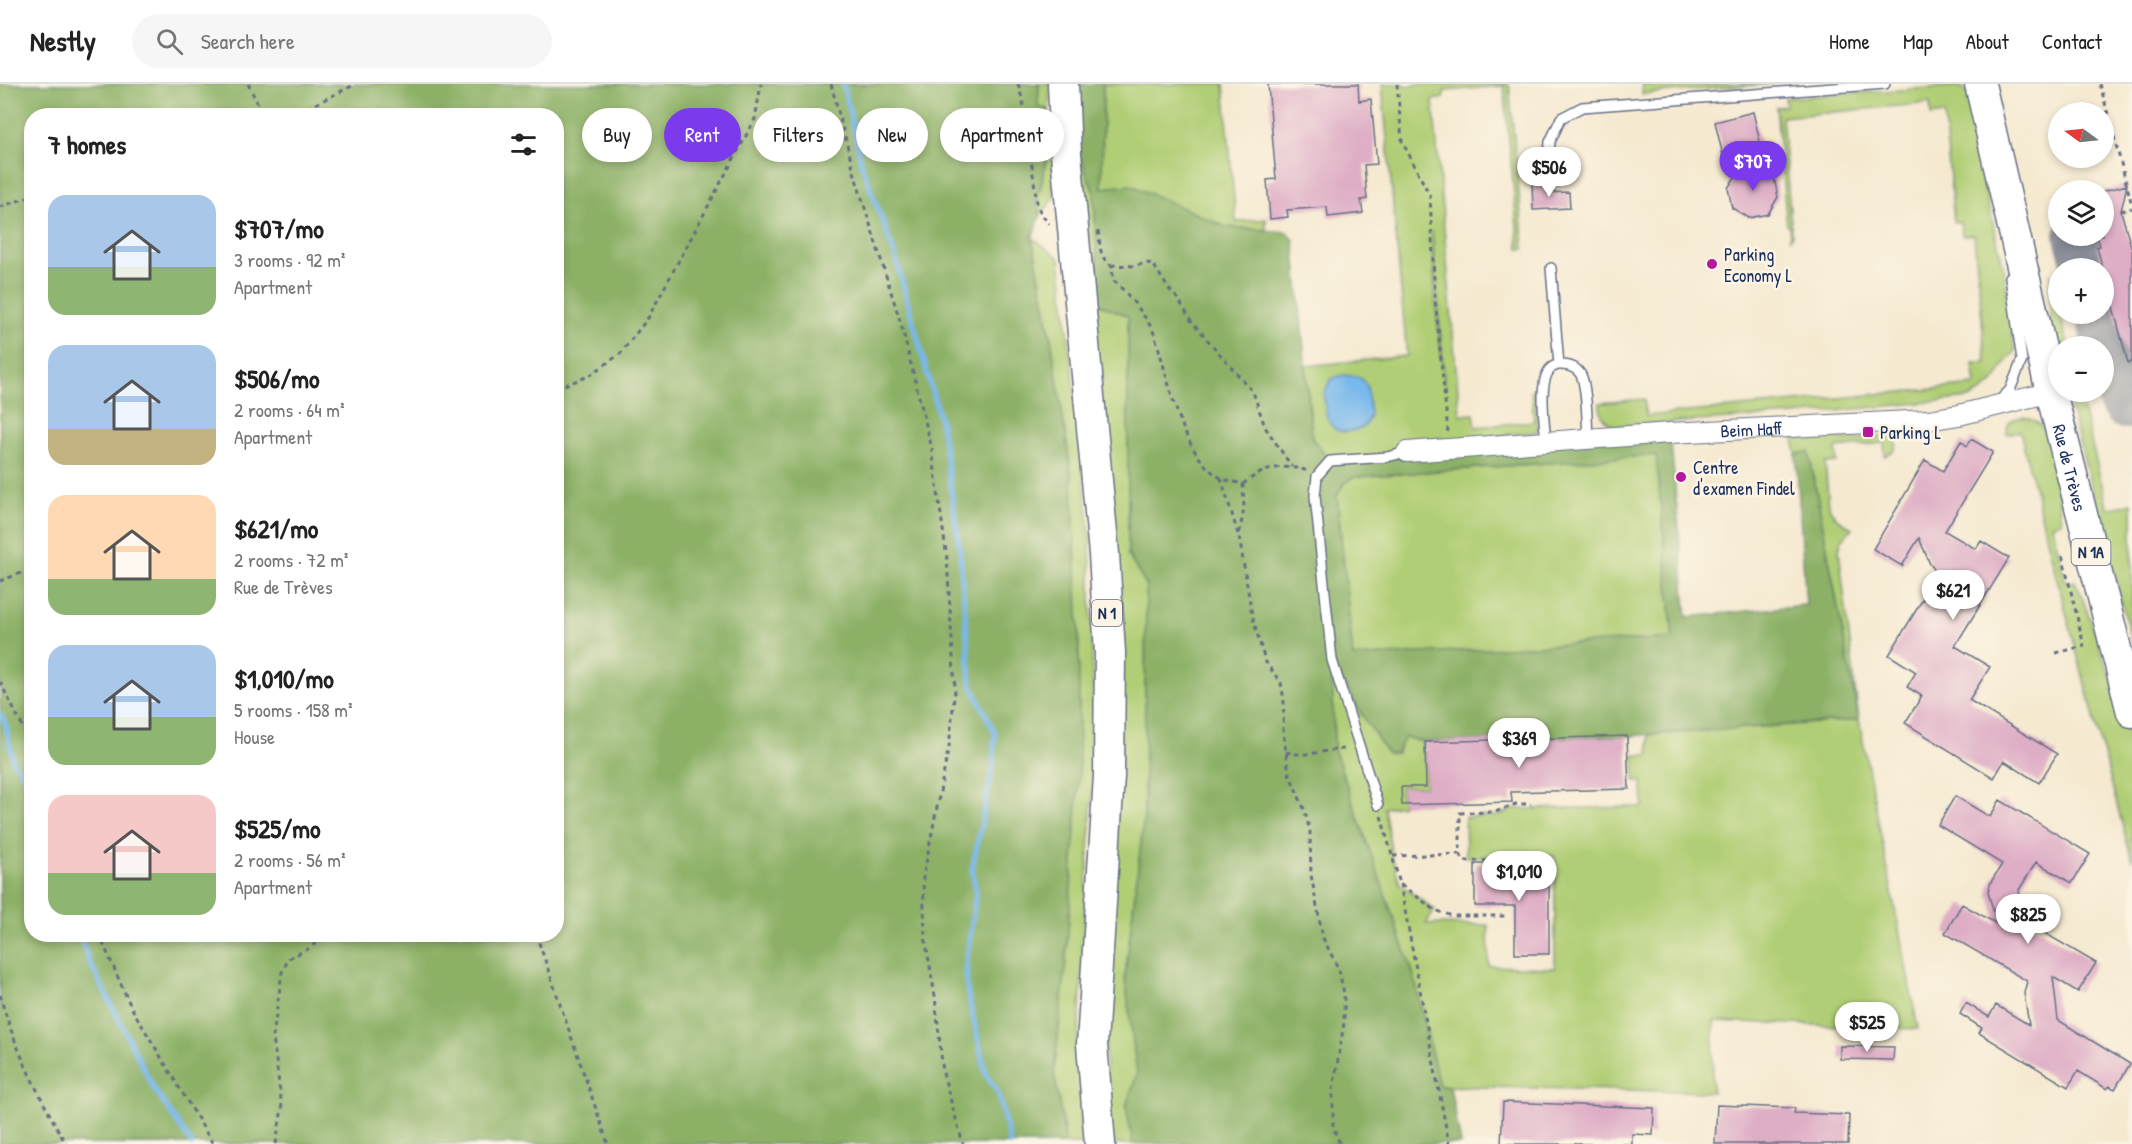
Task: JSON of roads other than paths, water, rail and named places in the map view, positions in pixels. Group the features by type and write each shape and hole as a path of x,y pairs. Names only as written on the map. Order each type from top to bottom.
{"main road":[{"name":"N 1","path":"1063,84 1072,227 1104,554 1110,654 1109,776 1092,1044 1100,1144"},
{"name":"Rue de Trèves","path":"1980,84 2048,379"},
{"name":"Rue de Trèves","path":"2054,402 2132,712"}],"street":[{"name":"Beim Haff","path":"1407,452 1670,433 1928,420 2048,393"}],"lane":[{"path":"1546,180 1550,142 1561,118 1582,107 1885,84"},
{"path":"1991,127 1993,182"},
{"path":"1551,268 1559,365"},
{"path":"1992,407 2010,390 2022,360 2009,268"},
{"path":"1546,442 1544,381 1547,371 1552,366 1559,365 1571,367 1580,372 1583,381 1588,439"},
{"path":"1378,806 1332,660 1315,496 1317,476 1330,461 1387,457 1407,452"}],"water":[{"path":"1343,375 1359,377 1367,385 1370,415 1365,426 1343,432 1329,422 1324,394 1331,379"}],"waterway":[{"path":"843,84 862,166 895,255 941,424 959,543 971,684 995,733 993,766 972,869 976,892 966,964 967,990 986,1075 998,1092 1010,1144"},
{"path":"0,714 6,725 13,762 24,776"},
{"path":"83,942 88,959 154,1089 192,1144"}],"place":[{"name":"Parking Economy L","path":"1712,264"},
{"name":"Parking L","path":"1868,432"},
{"name":"Centre d'examen Findel","path":"1681,477"}]}
